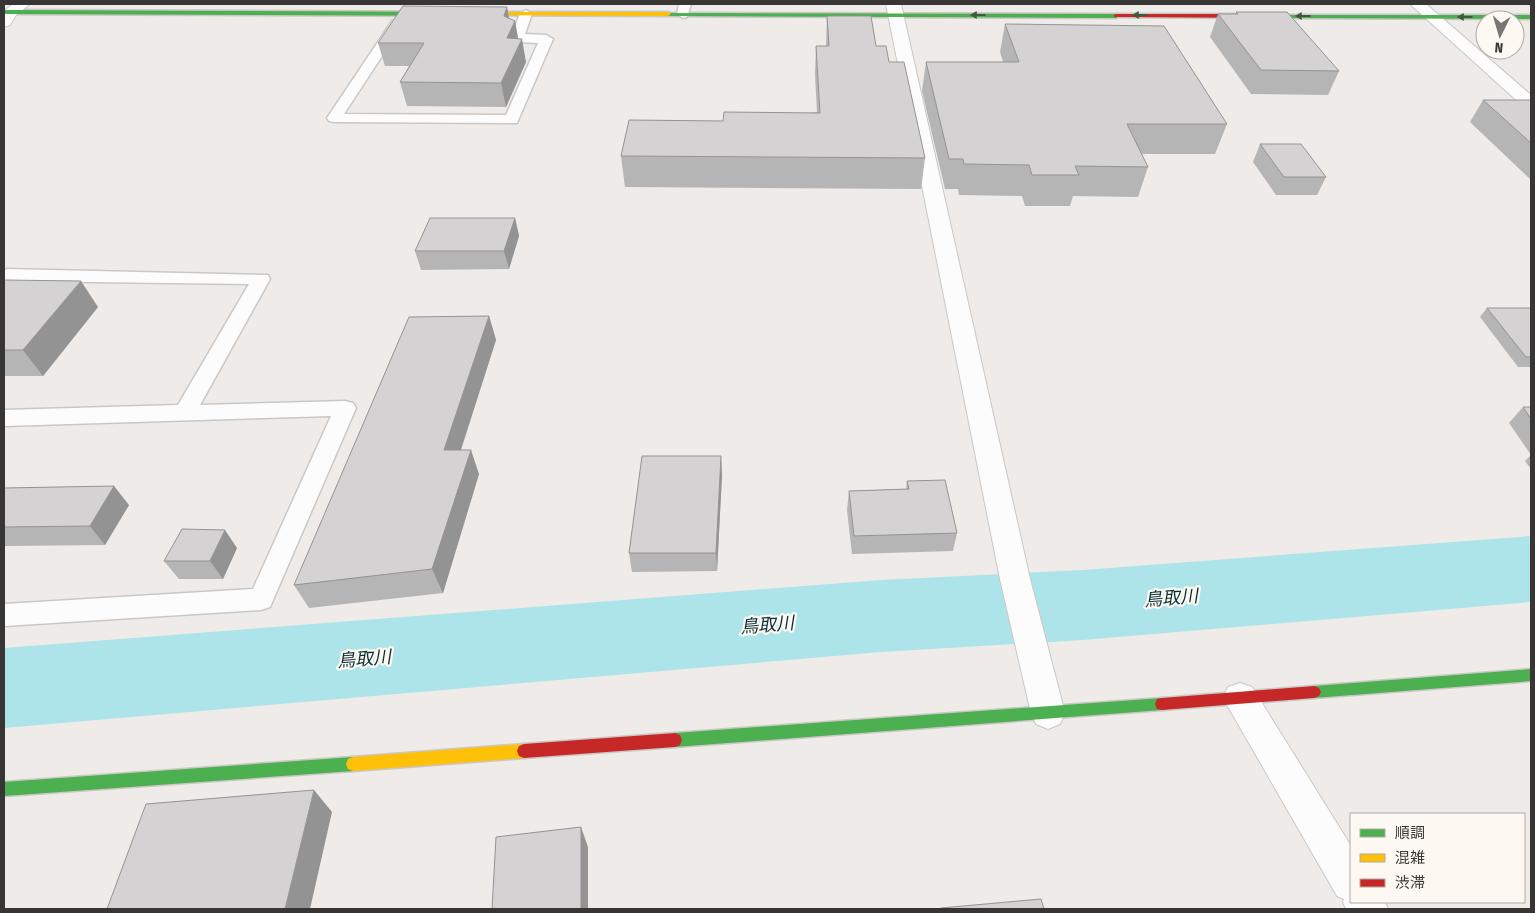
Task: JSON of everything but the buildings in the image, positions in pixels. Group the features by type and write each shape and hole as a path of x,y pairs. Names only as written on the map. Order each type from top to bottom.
{"main road":[{"path":"10,12 526,14 684,9 894,9 1531,17"},
{"path":"4,789 1048,713 1531,675"}],"street":[{"path":"1417,4 1531,104"},
{"path":"894,9 1015,579 1048,713"},
{"path":"1240,698 1350,880"}],"lane":[{"path":"404,14 334,118 512,120 546,39 517,38 526,14"},
{"path":"4,279 8,275 261,279 185,412"},
{"path":"4,418 345,408 261,599 4,615"}],"waterway":[{"name":"鳥取川","path":"4,688 881,616 1083,605 1531,569"}],"traffic: fast":[{"path":"4,12 485,14"},
{"path":"668,14 1116,16"},
{"path":"1281,16 1531,17"},
{"path":"1314,692 1531,675"},
{"path":"675,740 1162,704"},
{"path":"4,789 353,764"}],"traffic: slow":[{"path":"485,14 668,14"},
{"path":"353,764 524,751"}],"traffic: jam":[{"path":"1116,16 1281,16"},
{"path":"1162,704 1314,692"},
{"path":"524,751 675,740"}]}
